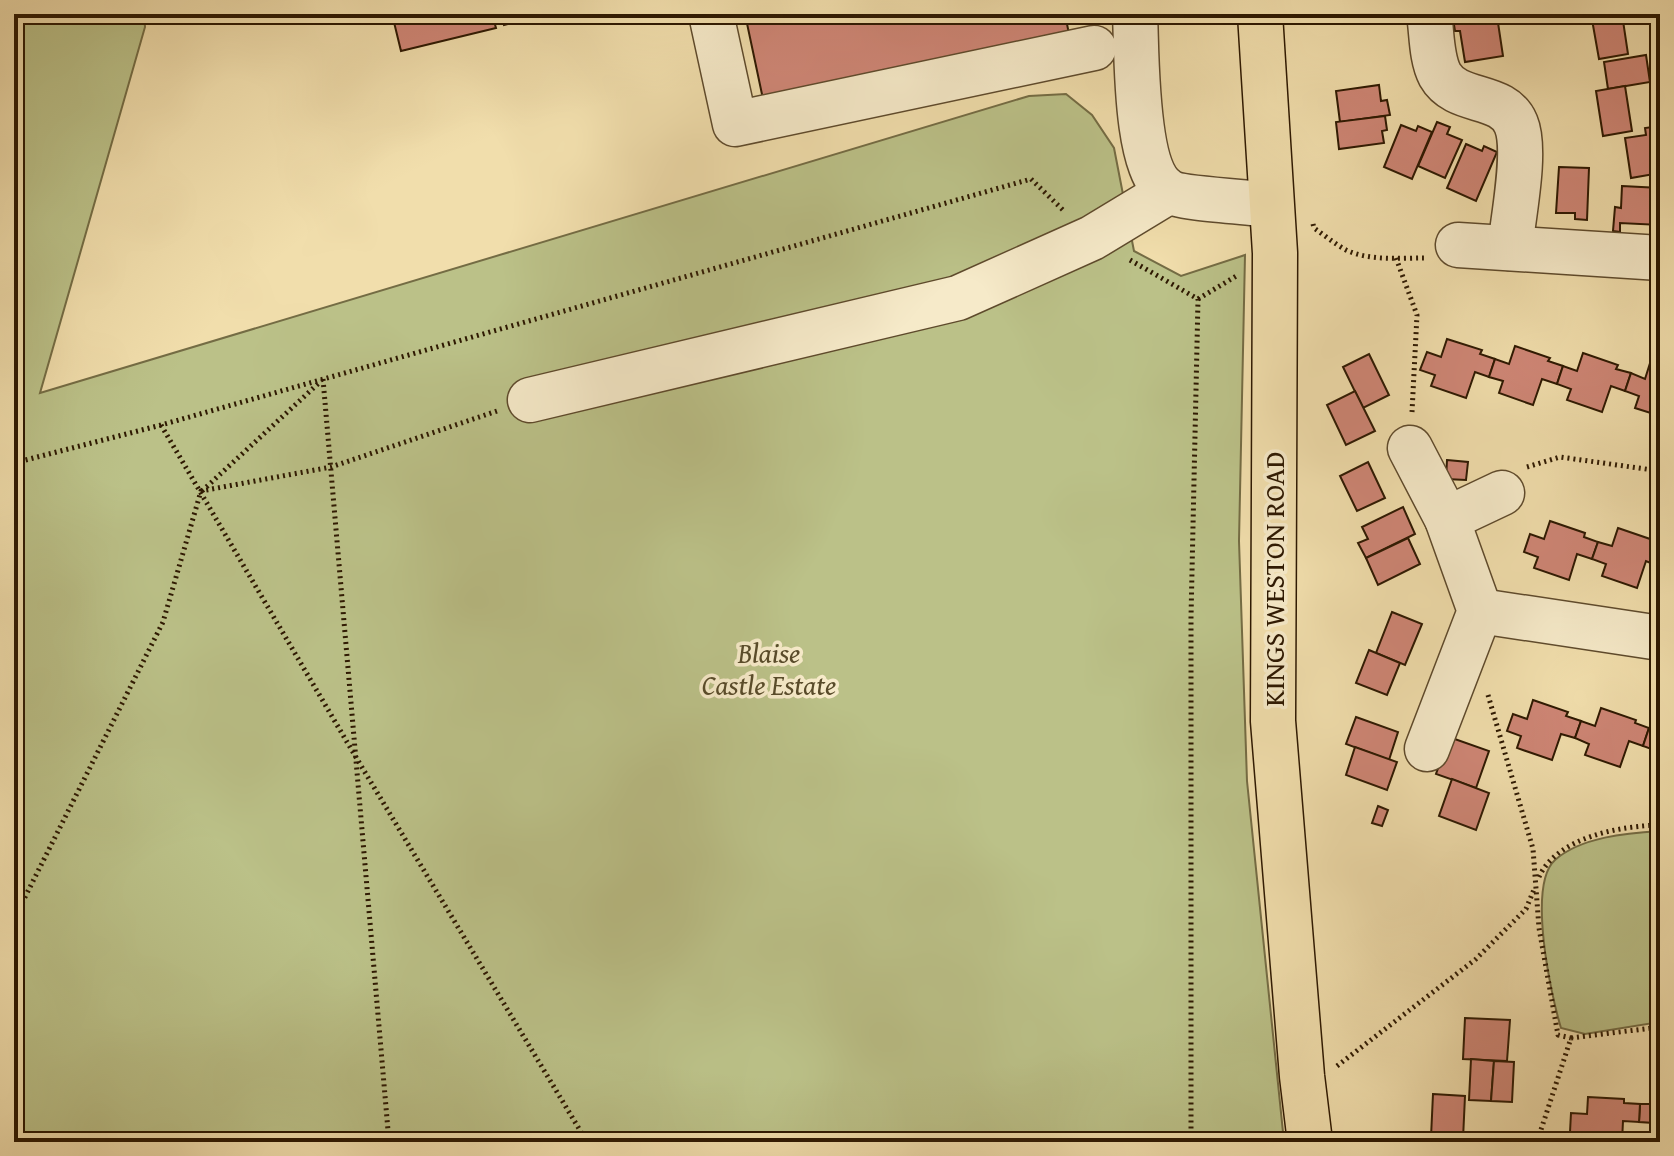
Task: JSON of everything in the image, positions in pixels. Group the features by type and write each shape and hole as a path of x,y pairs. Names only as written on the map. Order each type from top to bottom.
{"main road":[{"name":"KINGS WESTON ROAD","path":"1260,14 1291,210 1275,253 1273,721 1310,1142"}],"street":[{"path":"711,14 735,124 1089,31 1139,112"},
{"path":"1135,14 1139,112 1155,179 1168,192 1184,196 1291,210"},
{"path":"1420,29 1445,82 1460,93 1501,108 1512,117 1518,129 1520,146 1510,248"},
{"path":"530,400 958,298 1092,238 1168,192"},
{"path":"1458,245 1660,258"},
{"path":"1410,448 1447,519 1475,624 1427,749"},
{"path":"1447,519 1502,493"},
{"path":"1475,624 1660,638"}],"path":[{"path":"14,463 161,425 1031,179 1092,238 1198,299 1191,617 1191,1142"},
{"path":"1291,210 1346,250 1375,257 1455,258 1458,245"},
{"path":"1396,258 1417,315 1417,355 1411,410 1423,437 1410,448"},
{"path":"323,379 389,1142"},
{"path":"14,919 163,622 201,491 323,379"},
{"path":"201,491 331,467 530,400"},
{"path":"161,425 587,1142"},
{"path":"1502,493 1516,470 1560,457 1660,471"},
{"path":"1475,624 1530,834 1536,865 1539,928 1558,1035 1571,1038 1660,1027"},
{"path":"1302,1076 1344,1063 1476,959 1526,909 1545,864 1567,848 1620,830 1660,825"},
{"path":"1537,1142 1571,1038"}],"green space":[{"name":"Blaise Castle Estate","path":"14,14 144,14 145,27 40,393 1029,96 1066,94 1092,115 1114,148 1134,251 1181,276 1245,255 1239,541 1247,781 1284,1142 14,1142"},
{"path":"1660,831 1660,1022 1585,1034 1561,1028 1544,941 1543,892 1547,873 1555,860 1566,852 1591,841"}],"building":[{"path":"392,14 492,14 496,28 401,51"},
{"path":"502,14 547,14 504,25"},
{"path":"745,14 1065,14 1069,34 763,99"},
{"path":"1483,14 1484,19 1497,16 1503,56 1465,62 1460,31 1455,31 1453,19"},
{"path":"1591,14 1622,14 1628,54 1599,59"},
{"path":"1646,55 1650,82 1608,89 1604,62"},
{"path":"1379,85 1381,101 1387,100 1390,115 1340,122 1336,91"},
{"path":"1625,86 1632,131 1603,136 1596,91"},
{"path":"1385,116 1387,130 1382,131 1384,143 1339,149 1336,122"},
{"path":"1437,122 1450,127 1447,134 1462,140 1445,178 1418,166"},
{"path":"1401,125 1416,131 1418,126 1432,132 1412,179 1384,167"},
{"path":"1660,126 1660,173 1631,178 1625,138 1646,135 1645,128"},
{"path":"1466,144 1482,151 1484,146 1497,152 1476,201 1447,188"},
{"path":"1559,167 1589,168 1587,220 1575,219 1575,213 1556,213"},
{"path":"1622,186 1660,188 1660,225 1620,223 1620,232 1613,231 1615,207 1621,208"},
{"path":"1447,339 1482,350 1480,354 1495,359 1489,377 1475,372 1466,398 1431,386 1435,375 1420,370 1427,352 1441,357"},
{"path":"1515,346 1563,366 1557,384 1542,379 1533,405 1499,393 1503,381 1489,377 1495,359 1509,364"},
{"path":"1583,353 1631,373 1625,391 1611,386 1602,412 1567,400 1571,389 1557,384 1563,366 1577,371"},
{"path":"1369,354 1389,395 1363,408 1343,367"},
{"path":"1651,360 1660,363 1660,416 1635,408 1639,396 1625,391 1631,373 1645,379"},
{"path":"1355,391 1375,431 1346,445 1327,405"},
{"path":"1447,460 1468,462 1466,480 1446,479"},
{"path":"1368,462 1385,498 1357,511 1340,476"},
{"path":"1403,507 1415,534 1366,558 1358,543 1368,539 1362,527"},
{"path":"1550,521 1585,533 1584,537 1598,542 1592,559 1577,554 1569,580 1534,568 1538,557 1524,552 1530,534 1544,539"},
{"path":"1618,528 1653,540 1652,544 1660,547 1660,567 1646,561 1637,588 1602,576 1606,564 1592,559 1598,542 1612,546"},
{"path":"1408,538 1420,564 1378,585 1366,558"},
{"path":"1392,612 1422,624 1405,665 1376,653"},
{"path":"1369,650 1400,663 1387,695 1356,683"},
{"path":"1533,700 1568,712 1566,716 1581,721 1575,738 1561,734 1552,760 1517,748 1521,736 1507,731 1513,714 1527,719"},
{"path":"1601,708 1649,728 1643,746 1629,741 1620,767 1585,755 1589,744 1575,738 1581,721 1595,726"},
{"path":"1356,717 1398,732 1389,760 1346,744"},
{"path":"1649,728 1660,732 1660,765 1653,762 1657,751 1643,746"},
{"path":"1449,737 1489,751 1476,788 1436,774"},
{"path":"1355,747 1397,762 1387,790 1346,775"},
{"path":"1452,779 1489,793 1476,830 1439,816"},
{"path":"1378,806 1388,810 1382,826 1372,823"},
{"path":"1465,1018 1510,1020 1507,1061 1463,1059"},
{"path":"1471,1059 1494,1061 1491,1101 1469,1100"},
{"path":"1494,1061 1514,1062 1512,1102 1491,1101"},
{"path":"1656,1087 1660,1087 1660,1138 1654,1137 1654,1123 1639,1122 1640,1104 1655,1104"},
{"path":"1433,1094 1465,1096 1463,1139 1431,1137"},
{"path":"1588,1097 1624,1099 1624,1103 1640,1104 1639,1122 1623,1121 1622,1142 1586,1142 1586,1133 1570,1132 1571,1113 1587,1114"}]}
